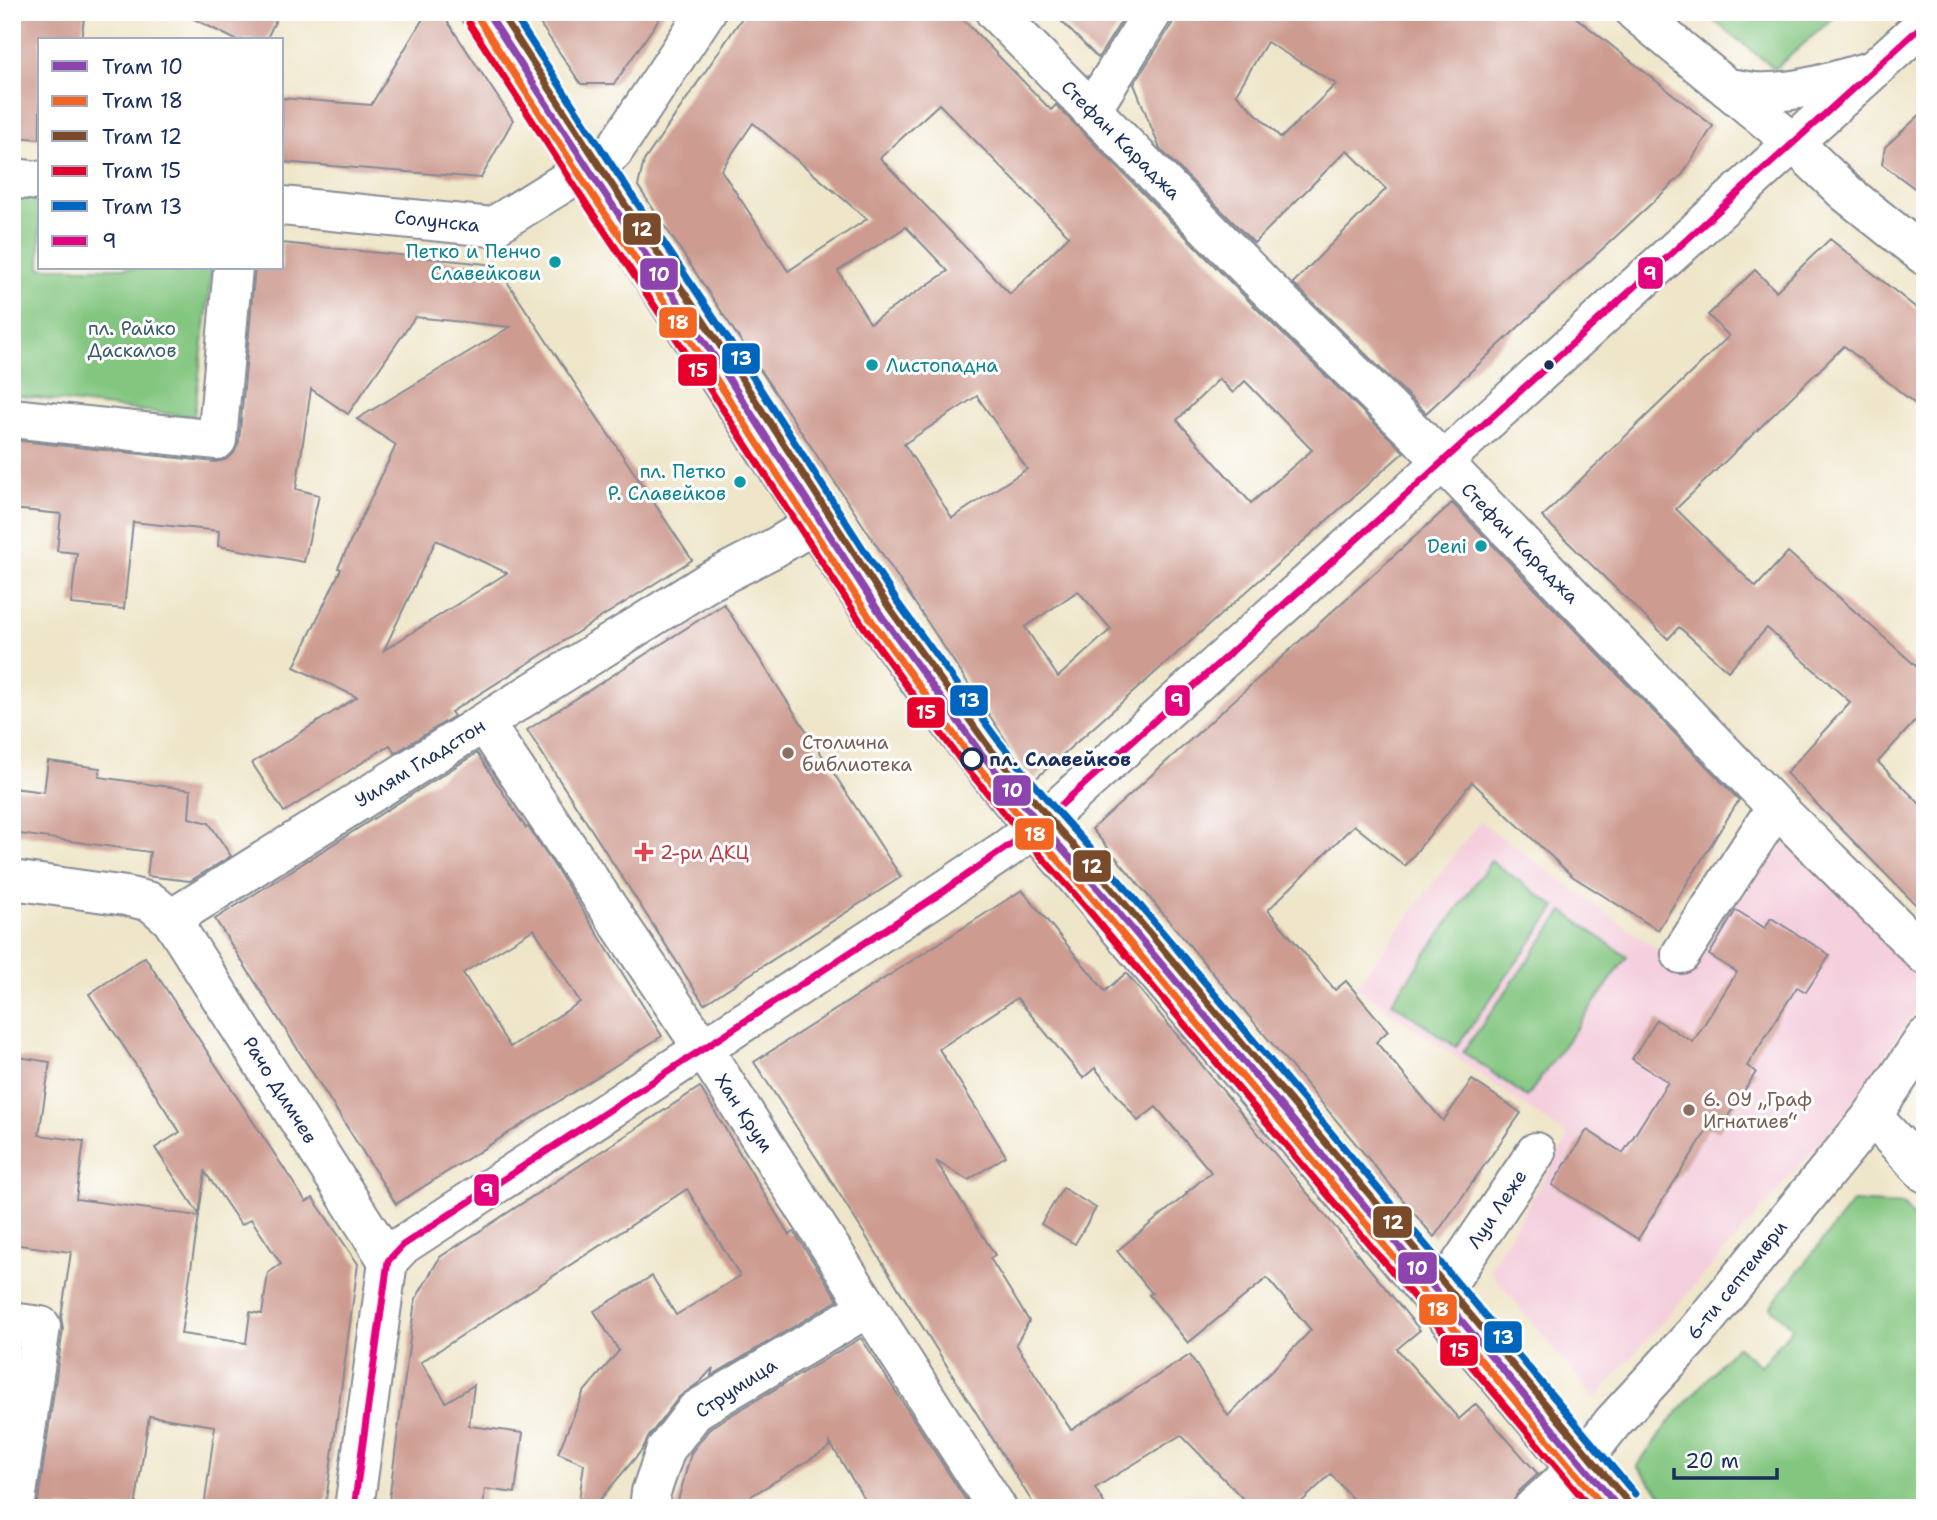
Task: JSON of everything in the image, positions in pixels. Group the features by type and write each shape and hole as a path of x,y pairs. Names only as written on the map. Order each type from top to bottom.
{"street":[{"path":"480,12 598,161 814,524 927,694 1034,828 1609,1508"},
{"path":"598,161 706,12"},
{"name":"Стефан Караджа","path":"995,12 1442,462 1776,807 1925,955"},
{"path":"1091,111 1153,12"},
{"path":"1635,12 1794,143 1846,193 1925,256"},
{"path":"354,1508 388,1261 403,1245 704,1050 958,882 1034,828 1925,23"},
{"path":"1727,88 1756,92 1783,91 1812,87 1873,71"},
{"name":"Солунска","path":"284,206 492,227 598,161"},
{"path":"12,177 38,181"},
{"path":"12,418 217,440 233,270"},
{"name":"Уилям Гладстон","path":"171,919 708,582 814,524"},
{"name":"Хан Крум","path":"484,723 704,1050 997,1508"},
{"path":"1681,954 1776,807"},
{"path":"12,880 126,895 151,902 171,919"},
{"name":"Рачо Димчев","path":"171,919 388,1261"},
{"name":"6-ти септември","path":"1533,1508 1576,1469 1614,1422 1695,1332 1872,1116 1925,1038"},
{"path":"1872,1116 1925,1173"},
{"name":"Луи Леже","path":"1435,1301 1536,1152"},
{"name":"Струмица","path":"649,1508 651,1492 666,1449 696,1410 869,1307"},
{"path":"12,1322 41,1326 15,1508"}],"shaded area":[{"name":"6. ОУ „Граф Игнатиев“","path":"1480,821 1686,971 1783,831 1925,969 1925,996 1844,1115 1595,1399 1489,1270 1569,1137 1356,987"}],"green space":[{"path":"1720,12 1840,12 1775,69 1713,20"},
{"name":"пл. Райко Даскалов","path":"12,192 38,196 38,270 212,270 194,417 12,395"},
{"path":"1491,861 1556,907 1456,1047 1392,1002"},
{"path":"1563,911 1627,957 1527,1097 1463,1052"},
{"path":"1853,1202 1903,1205 1925,1230 1925,1508 1673,1508 1637,1467 1668,1423 1736,1346 1761,1366 1793,1327 1770,1307"}],"building":[{"path":"12,12 85,12 81,38 38,38 38,139 12,137"},
{"path":"180,12 280,12 267,38 232,38"},
{"path":"427,12 441,12 513,120 481,178 284,162 284,98 371,105"},
{"path":"532,12 664,12 614,84 581,84"},
{"path":"746,12 956,12 1051,110 1056,105 1252,304 1404,452 1033,781 638,186 644,161","holes":["939,104 1069,236 1010,294 880,158","753,123 867,219 788,271 721,170","906,227 948,271 870,323 838,271","1219,379 1233,393 1245,381 1312,450 1251,503 1177,420","977,396 1027,469 952,518 904,444","1078,591 1111,629 1058,677 1025,627"]},
{"path":"1052,12 1127,12 1098,58"},
{"path":"1175,12 1569,12 1713,126 1682,175 1426,413 1293,283 1386,189 1347,150 1254,243 1160,149 1134,84 1172,24","holes":["1267,42 1336,84 1281,138 1236,94"]},
{"path":"1925,110 1925,196 1882,164 1885,147"},
{"path":"1830,239 1925,315 1925,412 1844,346 1676,509 1756,587 1788,552 1925,674 1925,710 1878,762 1925,809 1925,914 1786,773 1850,702 1767,628 1728,671 1679,627 1668,639 1542,517 1729,336 1708,315 1755,270 1776,291"},
{"path":"284,243 496,265 692,560 451,712 454,716 395,753 390,745 284,812 252,763 357,697 294,667 396,445 357,419 510,327 415,317 348,414 311,389 296,489 319,495 304,562 218,546 219,531 133,522 124,609 71,604 77,553 57,551 61,514 12,509 12,440 215,462 225,460 234,453 239,442 255,270 284,270","holes":["436,540 507,573 384,650"]},
{"path":"1452,503 1739,800 1658,930 1572,876 1472,782 1405,866 1354,825 1268,910 1335,990 1346,981 1388,1031 1376,1042 1443,1121 1472,1080 1521,1113 1434,1237 1092,829"},
{"path":"724,604 901,877 704,1004 527,730"},
{"path":"477,753 561,876 662,1036 396,1204 215,919","holes":["534,929 580,1002 510,1047 463,973"]},
{"path":"48,761 100,768 99,777 191,790 189,818 209,823 231,856 190,881 147,876 150,852 12,833 12,788 44,792"},
{"path":"1022,890 1105,991 1126,973 1420,1330 1397,1349 1459,1419 1476,1404 1538,1474 1518,1492 1510,1508 1360,1508 1331,1474 1295,1508 1252,1508 1181,1435 1095,1488 1107,1508 1036,1508 754,1062","holes":["1017,998 1083,1078 1095,1068 1138,1121 1156,1107 1211,1172 1117,1251 1188,1343 1267,1278 1311,1330 1228,1416 1190,1355 1071,1430 1016,1344 1029,1321 990,1258 995,1255 936,1161 968,1180 1006,1156 939,1049"]},
{"path":"1736,910 1765,928 1771,918 1830,955 1806,992 1797,987 1747,1066 1756,1072 1718,1132 1709,1127 1638,1239 1552,1185 1587,1130 1623,1153 1668,1082 1632,1059 1657,1020 1693,1042 1737,972 1709,955"},
{"path":"145,957 306,1202 313,1198 358,1264 325,1508 204,1508 215,1426 149,1416 135,1508 37,1508 63,1329 61,1317 71,1252 12,1244 12,1056 50,1062 39,1135 84,1141 76,1199 199,1216 181,1334 246,1343 250,1312 262,1314 268,1273 281,1264 251,1219 241,1225 205,1172 199,1214 155,1148 180,1132 89,994"},
{"path":"700,1087 789,1235 794,1232 838,1300 711,1376 713,1368 701,1381 679,1397 649,1436 642,1450 593,1508 578,1508 584,1464 558,1453 583,1393 619,1351 594,1311 652,1276 676,1315 740,1276 687,1189 421,1362 446,1402 474,1385 469,1426 523,1433 515,1493 485,1489 483,1508 388,1508 415,1300 440,1257"},
{"path":"1063,1188 1096,1208 1075,1244 1041,1224"},
{"path":"861,1338 971,1508 870,1508 830,1443 830,1447 732,1508 676,1508 691,1453 711,1427"}],"tram line":[{"name":"10","path":"487,12 881,615 980,752 1619,1508"},
{"name":"12","path":"500,12 890,609 988,746 1109,885 1627,1501"},
{"name":"13","path":"512,12 736,351 898,603 997,739 1635,1494"},
{"name":"18","path":"478,18 872,621 972,759 1605,1508"},
{"name":"15","path":"469,23 864,627 964,765 1591,1508"}],"transit line":[{"name":"9","path":"354,1508 388,1261 403,1245 938,895 1040,824 1925,23"}],"place":[{"name":"Петко и Пенчо Славейкови","path":"555,262"},
{"name":"Листопадна","path":"872,365"},
{"name":"пл. Петко Р. Славейков","path":"740,482"},
{"name":"Deni","path":"1481,546"},
{"name":"Столична библиотека","path":"788,753"},
{"name":"пл. Славейков","path":"972,759"},
{"name":"2-ри ДКЦ","path":"644,852"},
{"name":"6. ОУ „Граф Игнатиев“","path":"1689,1110"}]}
